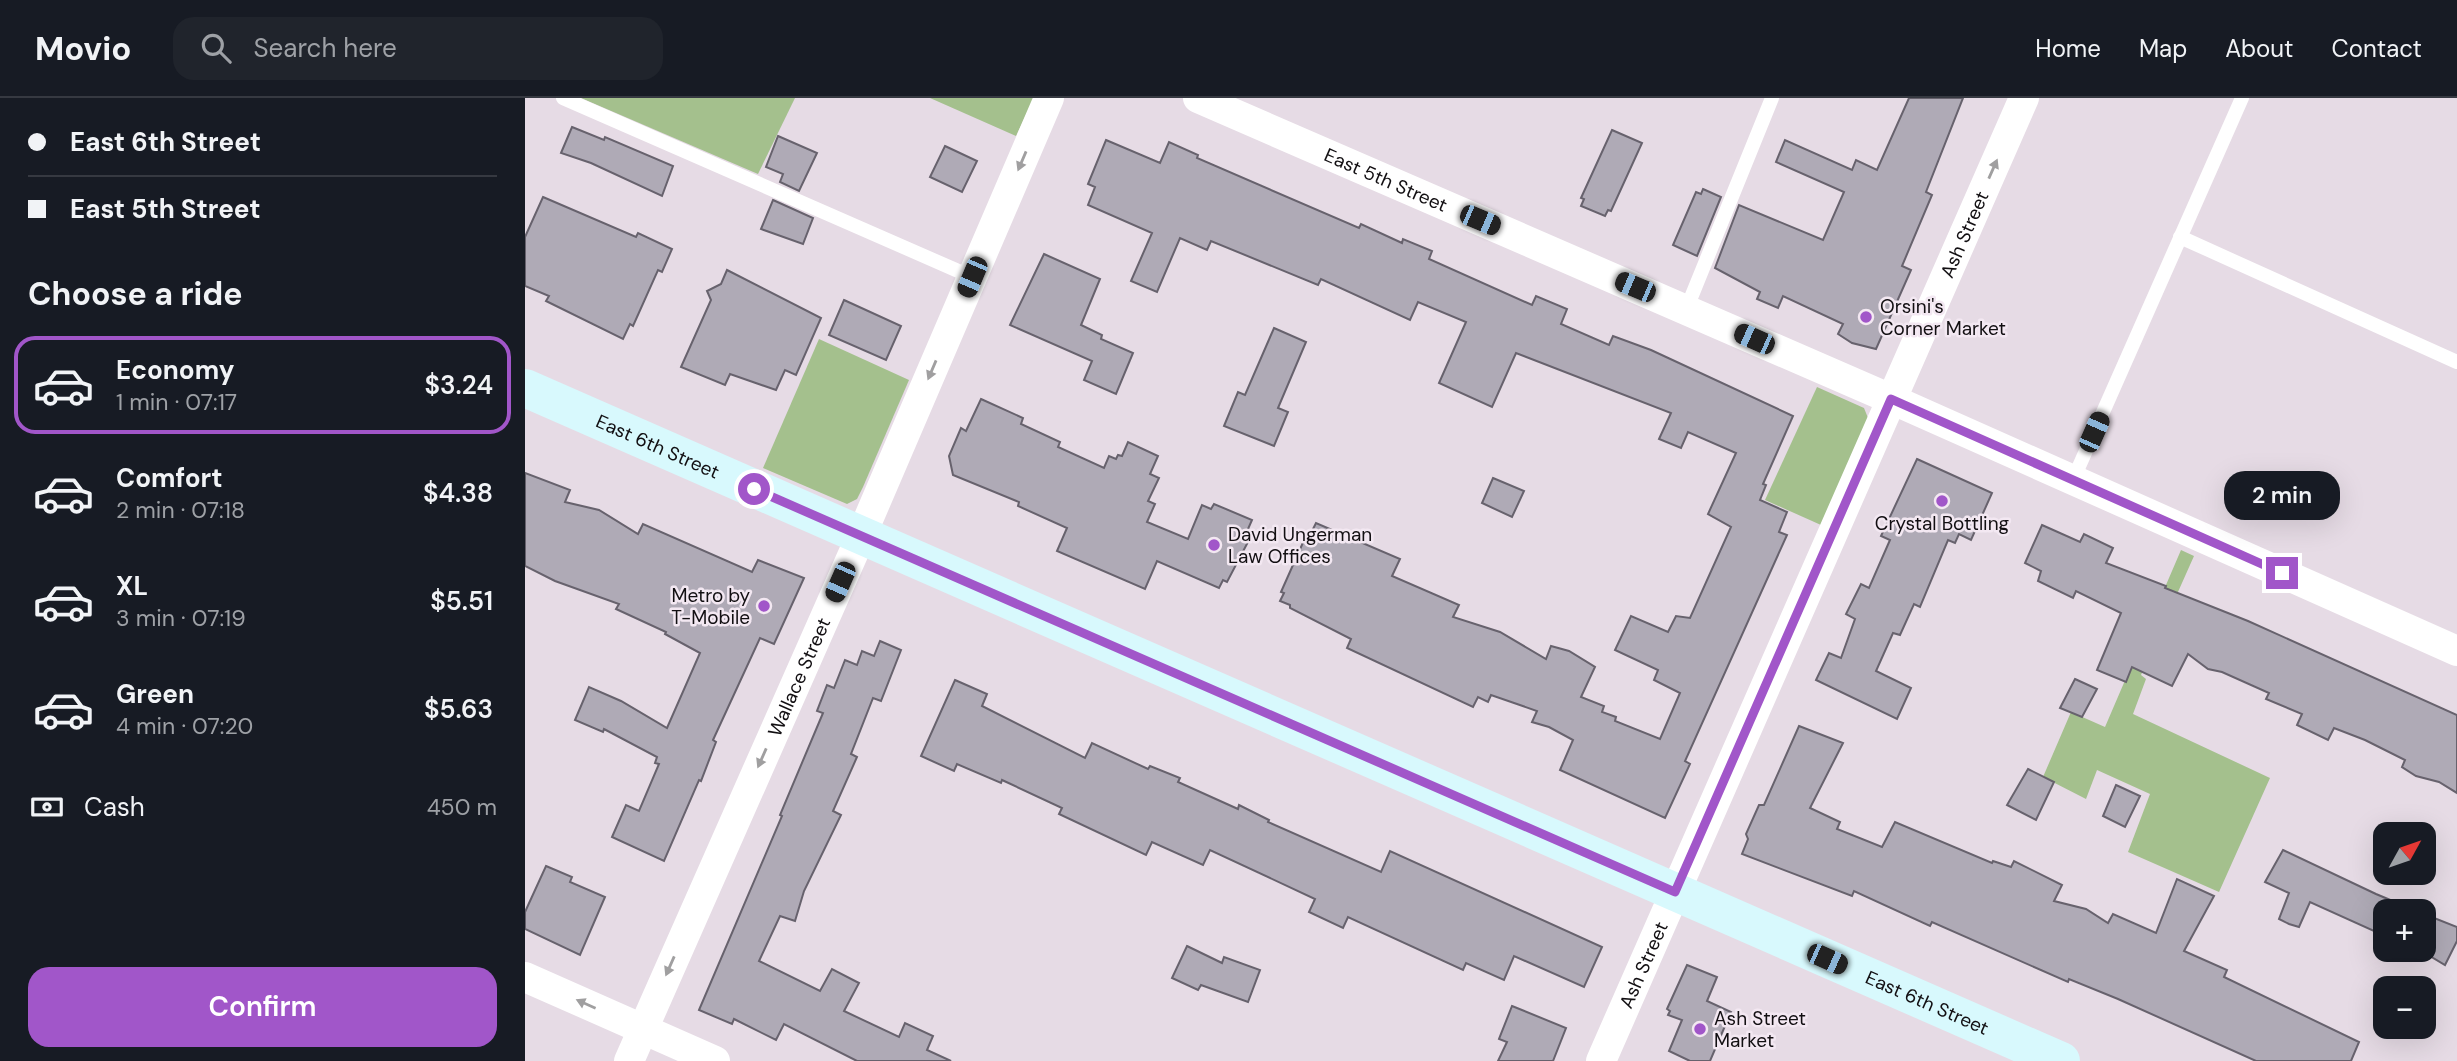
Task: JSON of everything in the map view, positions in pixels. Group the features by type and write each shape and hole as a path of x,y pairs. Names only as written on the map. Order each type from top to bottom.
{"main road":[{"name":"East 6th Street","path":"525,388 2061,1061"}],"street":[{"name":"Wallace Street","path":"629,1061 861,536 1049,98"},
{"name":"East 5th Street","path":"1198,98 1891,399 2457,651"},
{"name":"Ash Street","path":"1601,1061 2024,98"},
{"path":"525,977 715,1061"}],"lane":[{"path":"563,98 972,277"},
{"path":"1686,310 1772,98"},
{"path":"2073,480 2242,98"},
{"path":"2180,237 2457,362"}],"green space":[{"path":"581,98 795,98 758,174"},
{"path":"930,98 1034,98 1016,136"},
{"path":"819,339 909,380 857,499 847,504 763,468"},
{"path":"1817,387 1864,408 1868,418 1821,525 1765,500"},
{"path":"2181,550 2194,556 2141,675 2146,679 2133,714 2270,778 2219,892 2128,852 2150,794 2097,770 2086,799 2043,777 2071,712 2105,727"}],"building":[{"path":"1909,98 1963,98 1926,192 1932,195 1902,266 1911,270 1876,349 1852,343 1838,334 1843,324 1783,296 1778,308 1757,299 1760,292 1715,268 1739,205 1823,240 1844,192 1776,162 1785,140 1852,170 1856,160 1877,170"},
{"path":"572,127 604,140 605,137 673,166 662,196 591,163 561,153"},
{"path":"1612,130 1642,143 1611,211 1608,210 1605,216 1581,206 1584,199 1581,198"},
{"path":"778,136 817,153 799,191 780,182 783,174 766,167"},
{"path":"1106,140 1160,163 1169,142 1198,155 1197,158 1359,228 1361,224 1402,243 1403,239 1432,251 1429,259 1532,305 1536,296 1567,309 1561,324 1609,345 1613,336 1651,350 1793,416 1763,484 1766,485 1760,500 1787,512 1779,532 1787,535 1685,761 1690,764 1665,818 1560,770 1573,740 1549,727 1532,722 1537,711 1491,695 1488,702 1478,697 1473,707 1347,648 1351,639 1290,608 1290,605 1280,601 1284,593 1281,592 1305,538 1308,539 1316,523 1400,559 1392,576 1459,605 1453,617 1500,632 1546,659 1551,646 1569,651 1595,667 1581,697 1604,706 1602,712 1616,717 1615,721 1660,739 1680,693 1654,680 1658,670 1615,650 1631,616 1668,632 1676,616 1690,618 1731,527 1708,514 1736,453 1688,432 1681,448 1659,439 1671,413 1516,353 1492,407 1439,383 1466,322 1418,302 1410,320 1321,279 1318,285 1211,241 1207,250 1180,238 1157,292 1131,281 1152,233 1088,205 1095,187 1088,184"},
{"path":"945,146 977,161 962,192 930,177"},
{"path":"1703,189 1721,197 1697,256 1673,245 1696,192 1701,194"},
{"path":"543,197 636,237 638,233 672,249 662,272 658,270 633,326 630,324 623,339 546,301 549,296 525,286 525,237"},
{"path":"773,200 813,218 803,244 761,229"},
{"path":"1044,254 1100,279 1081,325 1102,335 1101,339 1133,353 1116,394 1084,380 1092,361 1010,325"},
{"path":"727,270 821,318 796,375 785,370 776,390 730,374 725,385 681,367 711,300 707,291 721,284"},
{"path":"844,300 901,326 886,360 829,335"},
{"path":"1274,328 1306,342 1278,408 1288,412 1274,446 1224,426 1238,392 1245,395"},
{"path":"981,399 1023,418 1021,424 1060,442 1058,447 1104,468 1109,456 1116,459 1118,455 1122,456 1128,442 1158,456 1150,474 1159,478 1148,501 1155,504 1147,522 1188,539 1202,505 1211,509 1214,504 1252,520 1244,538 1249,540 1227,582 1223,580 1219,588 1157,561 1145,589 1057,551 1067,528 1018,506 1019,502 953,475 949,456 961,428 966,431"},
{"path":"1917,459 1992,493 1971,540 1959,534 1955,543 1948,540 1920,607 1914,604 1900,635 1893,633 1876,671 1911,688 1897,719 1816,680 1829,653 1841,658 1855,619 1846,614 1861,584 1869,588 1890,540 1881,536"},
{"path":"525,473 570,490 565,502 599,510 638,534 643,524 752,572 758,560 804,578 774,644 760,638 713,740 716,742 701,781 699,780 664,861 612,837 626,805 639,811 659,764 655,763 657,757 604,729 603,732 575,720 589,687 621,701 667,728 700,653 665,634 666,632 616,609 619,604 555,581 525,566"},
{"path":"1493,478 1524,491 1512,517 1482,503"},
{"path":"2042,525 2080,542 2084,534 2113,548 2106,563 2248,621 2457,715 2457,793 2439,782 2416,776 2402,767 2405,760 2365,740 2334,728 2328,740 2297,725 2302,714 2266,699 2269,693 2222,672 2208,669 2188,654 2172,686 2132,667 2126,682 2097,670 2121,613 2076,591 2073,598 2038,581 2041,571 2025,563"},
{"path":"880,641 901,650 881,701 873,698 851,754 857,757 833,811 841,815 804,891 795,921 780,916 759,961 820,991 832,969 859,983 844,1011 899,1037 905,1023 933,1036 927,1050 951,1061 857,1061 784,1024 776,1040 734,1019 732,1024 699,1010 823,713 817,711 827,685 834,688 845,660 857,665 862,651 874,656"},
{"path":"2075,679 2097,689 2082,717 2060,708"},
{"path":"955,680 987,694 982,706 1085,758 1092,743 1148,769 1150,766 1180,778 1178,782 1238,809 1239,805 1269,820 1268,822 1381,872 1390,851 1602,947 1584,987 1514,956 1504,980 1466,963 1463,970 1348,917 1343,928 1309,912 1315,899 1210,850 1203,865 1152,842 1146,855 1059,814 1062,808 1002,780 1001,783 957,764 954,771 921,756"},
{"path":"1799,726 1843,743 1810,808 1840,822 1837,829 1882,847 1895,822 1992,863 1993,861 2011,867 2014,861 2062,885 2054,901 2086,909 2108,923 2113,914 2156,933 2177,879 2214,896 2184,951 2227,970 2224,977 2359,1042 2351,1061 2256,1061 2118,999 2069,979 2068,982 1932,922 1930,926 1854,891 1852,896 1742,854 1748,839 1746,834 1759,805 1764,805"},
{"path":"2028,769 2054,782 2036,820 2007,805"},
{"path":"2116,785 2140,796 2125,827 2103,816"},
{"path":"2283,850 2388,899 2373,899 2373,931 2310,902 2299,927 2279,919 2289,893 2265,882"},
{"path":"546,866 572,877 570,882 605,897 580,955 525,929 525,912"},
{"path":"2436,919 2457,927 2457,941 2445,965 2436,960"},
{"path":"1187,946 1222,963 1224,957 1260,970 1248,1002 1201,985 1198,990 1172,978"},
{"path":"1687,965 1717,977 1707,1001 1731,1012 1710,1061 1690,1061 1669,1051 1682,1020 1668,1015 1670,1011 1667,1009"},
{"path":"1512,1006 1566,1028 1553,1061 1498,1061 1507,1042 1499,1039"}],"place":[{"name":"Orsini's Corner Market","path":"1866,317"},
{"name":"Crystal Bottling","path":"1942,501"},
{"name":"David Ungerman Law Offices","path":"1214,545"},
{"name":"Metro by T-Mobile","path":"764,606"},
{"name":"Ash Street Market","path":"1700,1029"}],"route":[{"path":"754,489 1675,892 1891,399 2282,573"}]}
